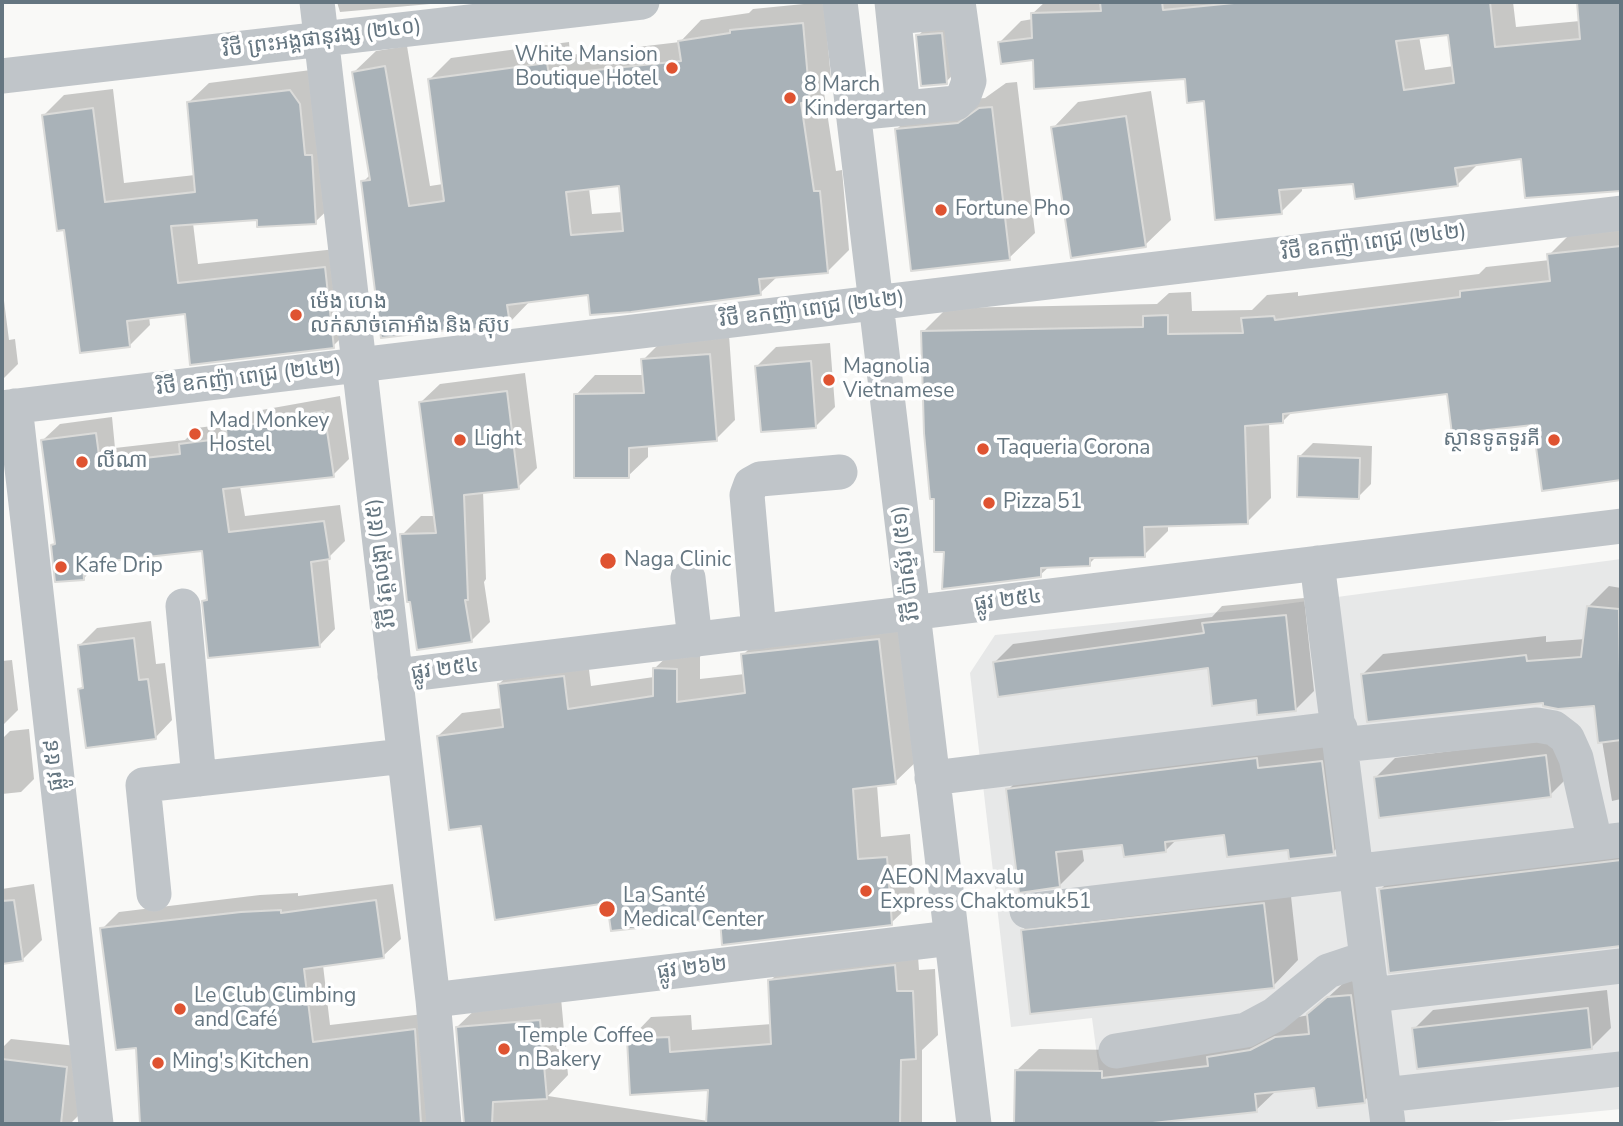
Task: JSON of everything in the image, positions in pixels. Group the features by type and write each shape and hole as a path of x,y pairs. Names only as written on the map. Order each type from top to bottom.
{"street":[{"name":"វិថី វត្តលង្កា (៥៥)","path":"317,2 433,1000 444,1124"},
{"name":"វិថី ព្រះអង្គផានុវង្ស (២៤០)","path":"2,76 642,2"},
{"name":"វិថី ប៉ាស្ទ័រ (៥១)","path":"840,2 974,1124"},
{"path":"854,113 956,103 969,82 959,6 893,9 903,108"},
{"name":"វិថី ឧកញ៉ា ពេជ្រ (២៤២)","path":"8,407 1621,213"},
{"name":"ផ្លូវ ៥៩","path":"8,407 96,1124"},
{"path":"759,632 747,495 751,484 760,479 840,471"},
{"name":"ផ្លូវ ២៥៤","path":"395,676 1621,526"},
{"path":"1317,563 1358,870 1386,1110 1621,1069"},
{"path":"688,578 695,639"},
{"path":"183,606 199,779"},
{"path":"932,778 1340,737 1537,725 1553,728 1567,738 1608,841 1027,911"},
{"path":"155,894 143,785 404,756"},
{"name":"ផ្លូវ ២៦២","path":"433,1000 951,938"},
{"path":"1116,1051 1246,1030 1274,1015 1328,971 1367,958"},
{"path":"1372,995 1621,966"}],"shaded area":[{"path":"1621,559 1621,1109 1467,1124 1106,1124 1092,1018 1011,1027 970,673 995,635 1240,610"}],"building":[{"path":"1100,2 1162,2 1163,10 1244,2 1490,2 1495,47 1580,39 1577,2 1621,2 1621,191 1525,198 1521,159 1455,168 1458,186 1355,199 1353,184 1279,190 1282,214 1215,220 1204,101 1187,103 1185,79 1034,89 1033,60 1001,64 998,42 1032,38 1031,13 1101,11","holes":["1448,35 1454,83 1404,90 1396,41"]},
{"path":"803,23 810,102 801,103 814,191 820,191 828,273 759,279 761,295 631,312 590,315 588,295 507,305 510,324 449,333 448,330 381,338 361,181 370,180 352,72 385,66 409,206 444,201 428,79 547,63 549,75 681,61 678,41 730,33 730,30","holes":["619,186 623,231 571,235 566,192"]},
{"path":"942,33 947,84 921,86 916,35"},
{"path":"290,90 300,104 305,155 312,155 316,224 257,227 257,220 171,226 178,283 325,267 334,348 190,365 185,314 127,321 130,347 80,353 64,230 57,231 42,115 93,108 105,202 195,192 187,102"},
{"path":"992,107 1010,260 911,271 895,129 958,123 979,108"},
{"path":"1126,116 1146,247 1071,258 1051,127"},
{"path":"1621,246 1621,480 1542,491 1533,425 1452,434 1447,394 1283,414 1283,423 1245,426 1248,524 1144,527 1145,557 1090,558 1090,566 1041,568 1041,577 942,589 944,552 934,552 934,499 930,499 924,433 921,331 1143,327 1143,316 1168,315 1168,334 1243,333 1241,318 1274,316 1275,320 1460,297 1460,291 1550,281 1547,254"},
{"path":"710,354 717,441 629,448 629,478 574,478 574,394 644,393 641,359"},
{"path":"811,361 816,428 761,432 755,366"},
{"path":"507,391 519,489 464,495 468,600 465,600 472,642 417,650 410,602 407,602 400,534 436,533 419,402"},
{"path":"324,411 334,477 223,489 229,532 324,521 330,559 311,562 320,647 208,658 202,601 207,600 202,551 83,564 84,580 55,582 51,545 55,544 41,440 96,433 100,463 180,454 179,444 227,438 226,429"},
{"path":"1298,456 1360,458 1359,499 1297,497"},
{"path":"1587,606 1619,609 1621,740 1598,743 1594,706 1558,709 1543,706 1543,703 1367,722 1361,674 1526,655 1527,661 1581,657"},
{"path":"1286,615 1296,711 1257,715 1256,700 1212,706 1208,668 998,697 993,662 1204,633 1202,623"},
{"path":"134,638 139,680 148,679 156,739 86,748 78,689 83,688 78,645"},
{"path":"879,639 896,784 853,789 858,859 887,857 892,925 722,945 720,919 611,931 607,903 495,920 481,826 449,830 437,736 503,727 498,684 564,676 568,709 653,696 653,668 677,669 677,702 745,693 741,654"},
{"path":"1546,755 1551,797 1379,818 1374,777"},
{"path":"1257,758 1258,768 1322,761 1334,854 1289,859 1288,850 1227,857 1224,835 1165,842 1166,852 1124,857 1122,845 1056,852 1060,887 1019,893 1006,789"},
{"path":"1621,860 1621,946 1389,973 1379,889"},
{"path":"14,900 23,961 2,964 2,901"},
{"path":"376,900 384,958 304,969 313,1042 415,1029 421,1124 140,1124 136,1048 116,1050 100,928 241,912 281,910 281,913"},
{"path":"1264,903 1274,988 1030,1014 1021,930"},
{"path":"895,965 897,991 913,991 916,1059 901,1060 900,1124 706,1124 708,1090 630,1095 627,1039 669,1037 670,1052 771,1044 768,980"},
{"path":"1351,995 1365,1103 1317,1108 1314,1088 1255,1094 1257,1112 1143,1124 1014,1124 1015,1070 1102,1071 1102,1078 1208,1066 1207,1057 1250,1050 1275,1037 1309,1034 1307,1014 1327,997"},
{"path":"1588,1008 1592,1049 1417,1069 1412,1028"},
{"path":"540,1020 547,1099 493,1102 492,1124 464,1124 456,1027"},
{"path":"2,1059 67,1067 61,1124 2,1124"}],"place":[{"name":"White Mansion Boutique Hotel","path":"672,68"},
{"name":"8 March Kindergarten","path":"790,98"},
{"name":"Fortune Pho","path":"941,210"},
{"name":"ម៉េង ហេង លក់សាច់គោអាំង និង ស៊ុប","path":"296,315"},
{"name":"Magnolia Vietnamese","path":"829,380"},
{"name":"Mad Monkey Hostel","path":"195,434"},
{"name":"Light","path":"460,440"},
{"name":"ស្ថានទូតទួរគី","path":"1554,440"},
{"name":"Taqueria Corona","path":"983,449"},
{"name":"លីណា","path":"82,462"},
{"name":"Pizza 51","path":"989,503"},
{"name":"Naga Clinic","path":"608,561"},
{"name":"Kafe Drip","path":"61,567"},
{"name":"AEON Maxvalu Express Chaktomuk51","path":"866,891"},
{"name":"La Santé Medical Center","path":"607,909"},
{"name":"Le Club Climbing and Café","path":"180,1009"},
{"name":"Temple Coffee n Bakery","path":"504,1049"},
{"name":"Ming's Kitchen","path":"158,1063"}]}
